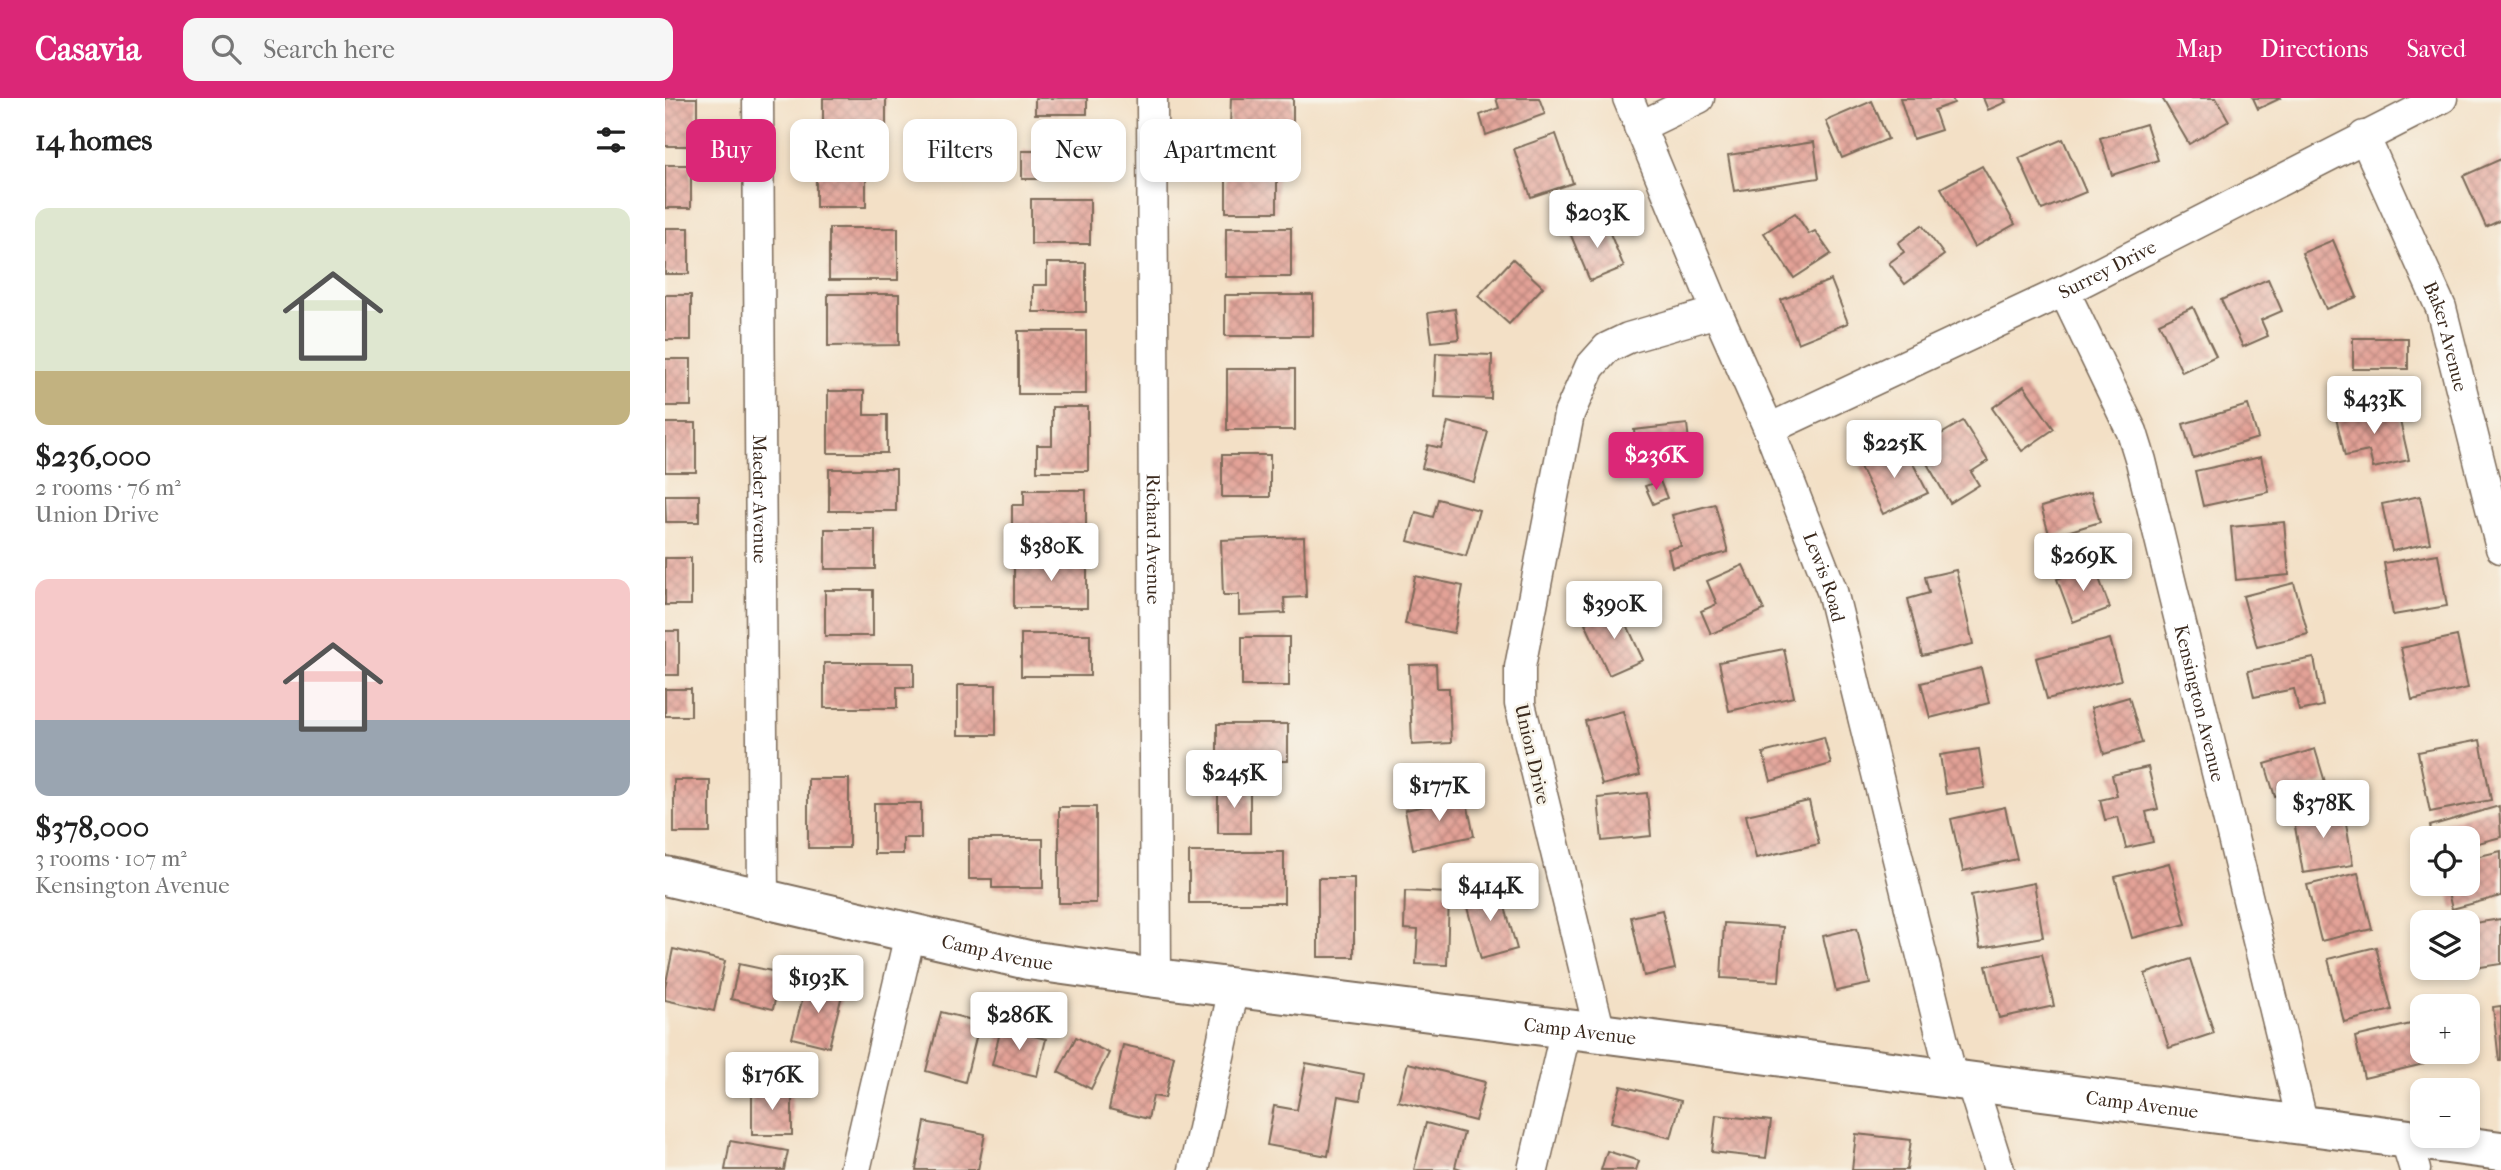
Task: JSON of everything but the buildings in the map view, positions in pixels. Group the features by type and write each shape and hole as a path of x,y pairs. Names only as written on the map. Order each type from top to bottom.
{"street":[{"name":"Maeder Avenue","path":"758,98 763,899"},
{"name":"Richard Avenue","path":"1152,98 1156,978"},
{"name":"Lewis Road","path":"1628,98 1769,429 1832,592 1961,1079 1999,1170"},
{"path":"1639,127 1699,98"},
{"name":"Surrey Drive","path":"1769,429 2064,291 2442,98"},
{"name":"Baker Avenue","path":"2364,136 2441,308 2501,548"},
{"name":"Kensington Avenue","path":"2064,291 2132,432 2141,461 2303,1125"},
{"name":"Union Drive","path":"1583,1031 1520,704 1520,667 1569,414 1590,367 1607,348 1628,338 1717,312"},
{"name":"Camp Avenue","path":"665,876 1028,960 2303,1125 2410,1155 2501,1151"},
{"path":"855,1170 910,934"},
{"path":"1194,1170 1234,988"},
{"path":"1533,1170 1583,1031"}]}
